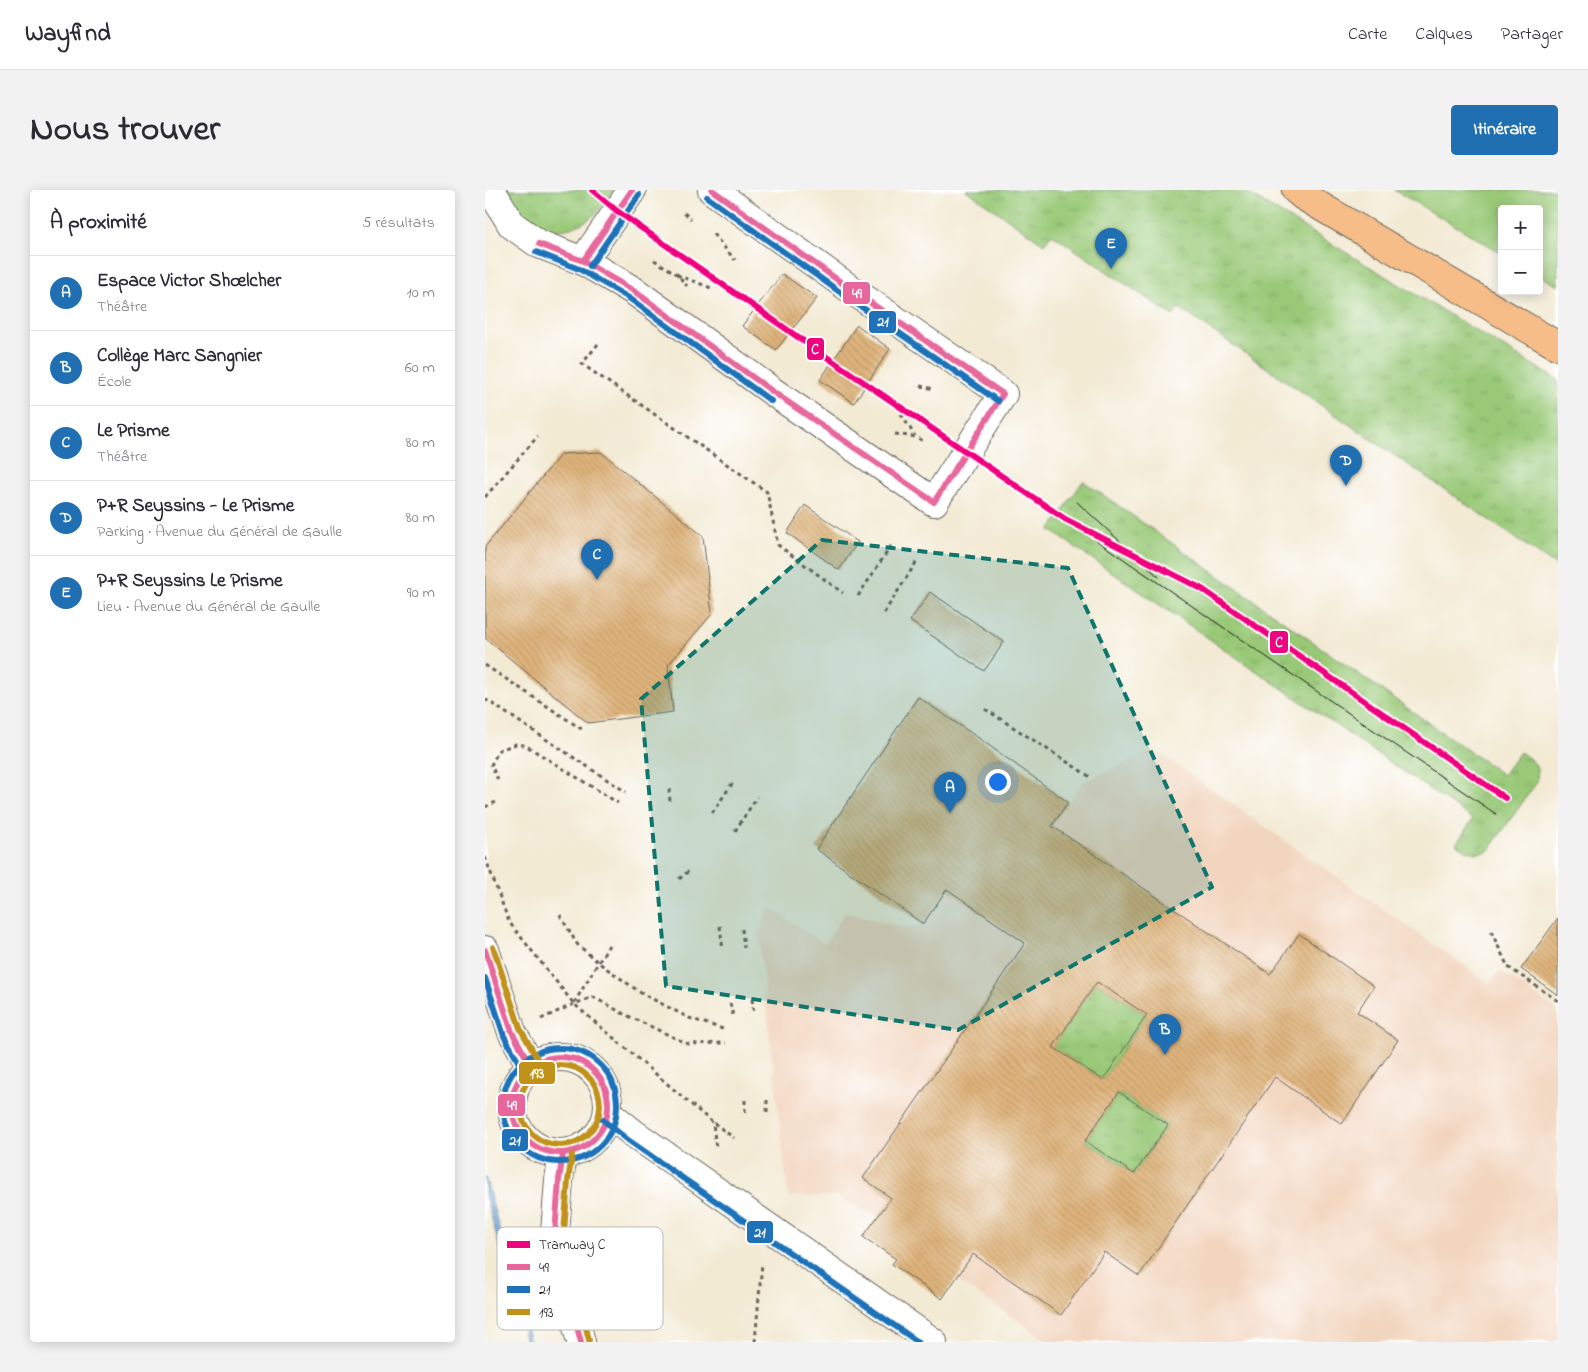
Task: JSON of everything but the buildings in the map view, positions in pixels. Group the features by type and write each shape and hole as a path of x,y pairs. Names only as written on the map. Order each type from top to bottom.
{"main road":[{"path":"1296,190 1312,202 1558,346"}],"street":[{"path":"491,190 513,225 539,244 583,261 635,291 776,394 934,502 1003,394 849,288 712,190"},
{"path":"583,261 632,190"},
{"path":"485,950 512,1032 531,1066"},
{"path":"562,1057 579,1060 593,1069 603,1082 608,1097 608,1114 603,1129 593,1142 579,1150 563,1154 548,1153 534,1146 522,1136 514,1122 511,1107 513,1092 520,1077 531,1066 546,1059 562,1057"},
{"path":"608,1114 933,1342"},
{"path":"555,1227 563,1154"}],"path":[{"path":"683,214 697,222"},
{"path":"710,231 735,260"},
{"path":"677,274 714,289"},
{"path":"598,344 582,364 767,492 778,545 843,593"},
{"path":"901,414 916,437"},
{"path":"888,433 916,437 925,442"},
{"path":"485,498 538,436"},
{"path":"858,596 893,543"},
{"path":"884,613 917,562"},
{"path":"485,665 583,730"},
{"path":"485,698 626,792"},
{"path":"985,709 1093,778"},
{"path":"499,780 491,765 499,750 517,744 525,745 618,803"},
{"path":"711,813 734,781"},
{"path":"669,789 670,802"},
{"path":"735,831 757,797"},
{"path":"485,807 496,802"},
{"path":"485,857 509,922 574,1004 713,1123 734,1138"},
{"path":"679,878 691,870"},
{"path":"560,915 577,944 599,963 641,993 689,1018 723,1028"},
{"path":"720,926 723,950"},
{"path":"742,929 744,948"},
{"path":"1491,930 1508,967 1558,1001"},
{"path":"574,1004 609,945"},
{"path":"512,1032 593,997 688,1044 726,1043"},
{"path":"752,999 754,1014"},
{"path":"730,1003 733,1016"},
{"path":"745,1100 745,1114"},
{"path":"767,1100 767,1112"},
{"path":"713,1123 720,1192"}],"highlighted area":[{"path":"822,540 1068,568 1212,887 958,1030 666,986 641,699"}],"shaded area":[{"path":"1155,750 1489,983 1500,971 1558,1011 1558,1342 1047,1342 926,1259 909,1241 877,1217 837,1196 788,1197 758,932 769,907 825,944 845,912 904,928 923,924 975,849 1017,878 1083,782"}],"green space":[{"path":"507,190 614,190 600,209 586,221 566,229 556,230 546,229 527,221 513,207"},
{"path":"966,190 1242,190 1558,380 1558,567 1179,308 1173,316 1052,234 1044,244"},
{"path":"1394,190 1558,190 1558,286 1543,277 1543,205 1498,205 1498,251"},
{"path":"1083,481 1503,775 1520,752 1532,761 1537,771 1537,782 1488,851 1471,852 1456,844 1473,819 1050,530"},
{"path":"1097,982 1147,1015 1103,1080 1053,1047"},
{"path":"1119,1092 1168,1125 1134,1174 1085,1141"}],"water":[{"path":"485,1176 499,1227 497,1227 497,1238 485,1195"},
{"path":"523,1330 527,1330 530,1342 526,1342"}],"tram line":[{"name":"C","path":"592,190 617,211 812,347 1065,519 1202,589 1505,798"},
{"path":"1077,502 1159,577"},
{"path":"1065,519 1496,814"}],"transit line":[{"name":"49","path":"583,261 632,190"},
{"name":"49","path":"712,190 849,288 1003,394"},
{"name":"21","path":"590,266 639,195"},
{"name":"21","path":"707,197 844,295 998,401"},
{"name":"49","path":"539,244 583,261 634,291 776,394 934,502"},
{"name":"21","path":"536,252 579,269 629,298 771,401"},
{"name":"49","path":"934,502 1003,394"},
{"name":"193","path":"493,947 520,1028 539,1062"},
{"name":"49","path":"485,950 512,1032 531,1066"},
{"name":"21","path":"485,978 504,1036 523,1070"},
{"name":"21","path":"560,1048 582,1052 600,1065 613,1083 617,1105 613,1127 600,1145 582,1158 560,1162 538,1158 520,1145 507,1127 503,1105 507,1083 520,1065 538,1052 560,1048"},
{"name":"49","path":"560,1057 578,1060 594,1071 605,1087 608,1105 605,1123 594,1139 578,1150 560,1153 542,1150 526,1139 515,1123 512,1105 515,1087 526,1071 542,1060 560,1057"},
{"name":"193","path":"560,1065 575,1068 588,1077 597,1090 600,1105 597,1120 588,1133 575,1142 560,1145 545,1142 532,1133 523,1120 520,1105 523,1090 532,1077 545,1068 560,1065"},
{"name":"21","path":"603,1120 628,1140 918,1342"},
{"name":"49","path":"555,1227 563,1154"},
{"name":"193","path":"564,1227 572,1155"},
{"name":"49","path":"578,1330 581,1342"},
{"name":"193","path":"586,1330 589,1340"}],"place":[{"name":"P+R Seyssins Le Prisme","path":"1111,269"},
{"name":"P+R Seyssins - Le Prisme","path":"1346,486"},
{"name":"Le Prisme","path":"597,580"},
{"name":"Espace Victor Shœlcher","path":"950,813"},
{"name":"Collège Marc Sangnier","path":"1165,1055"}]}
